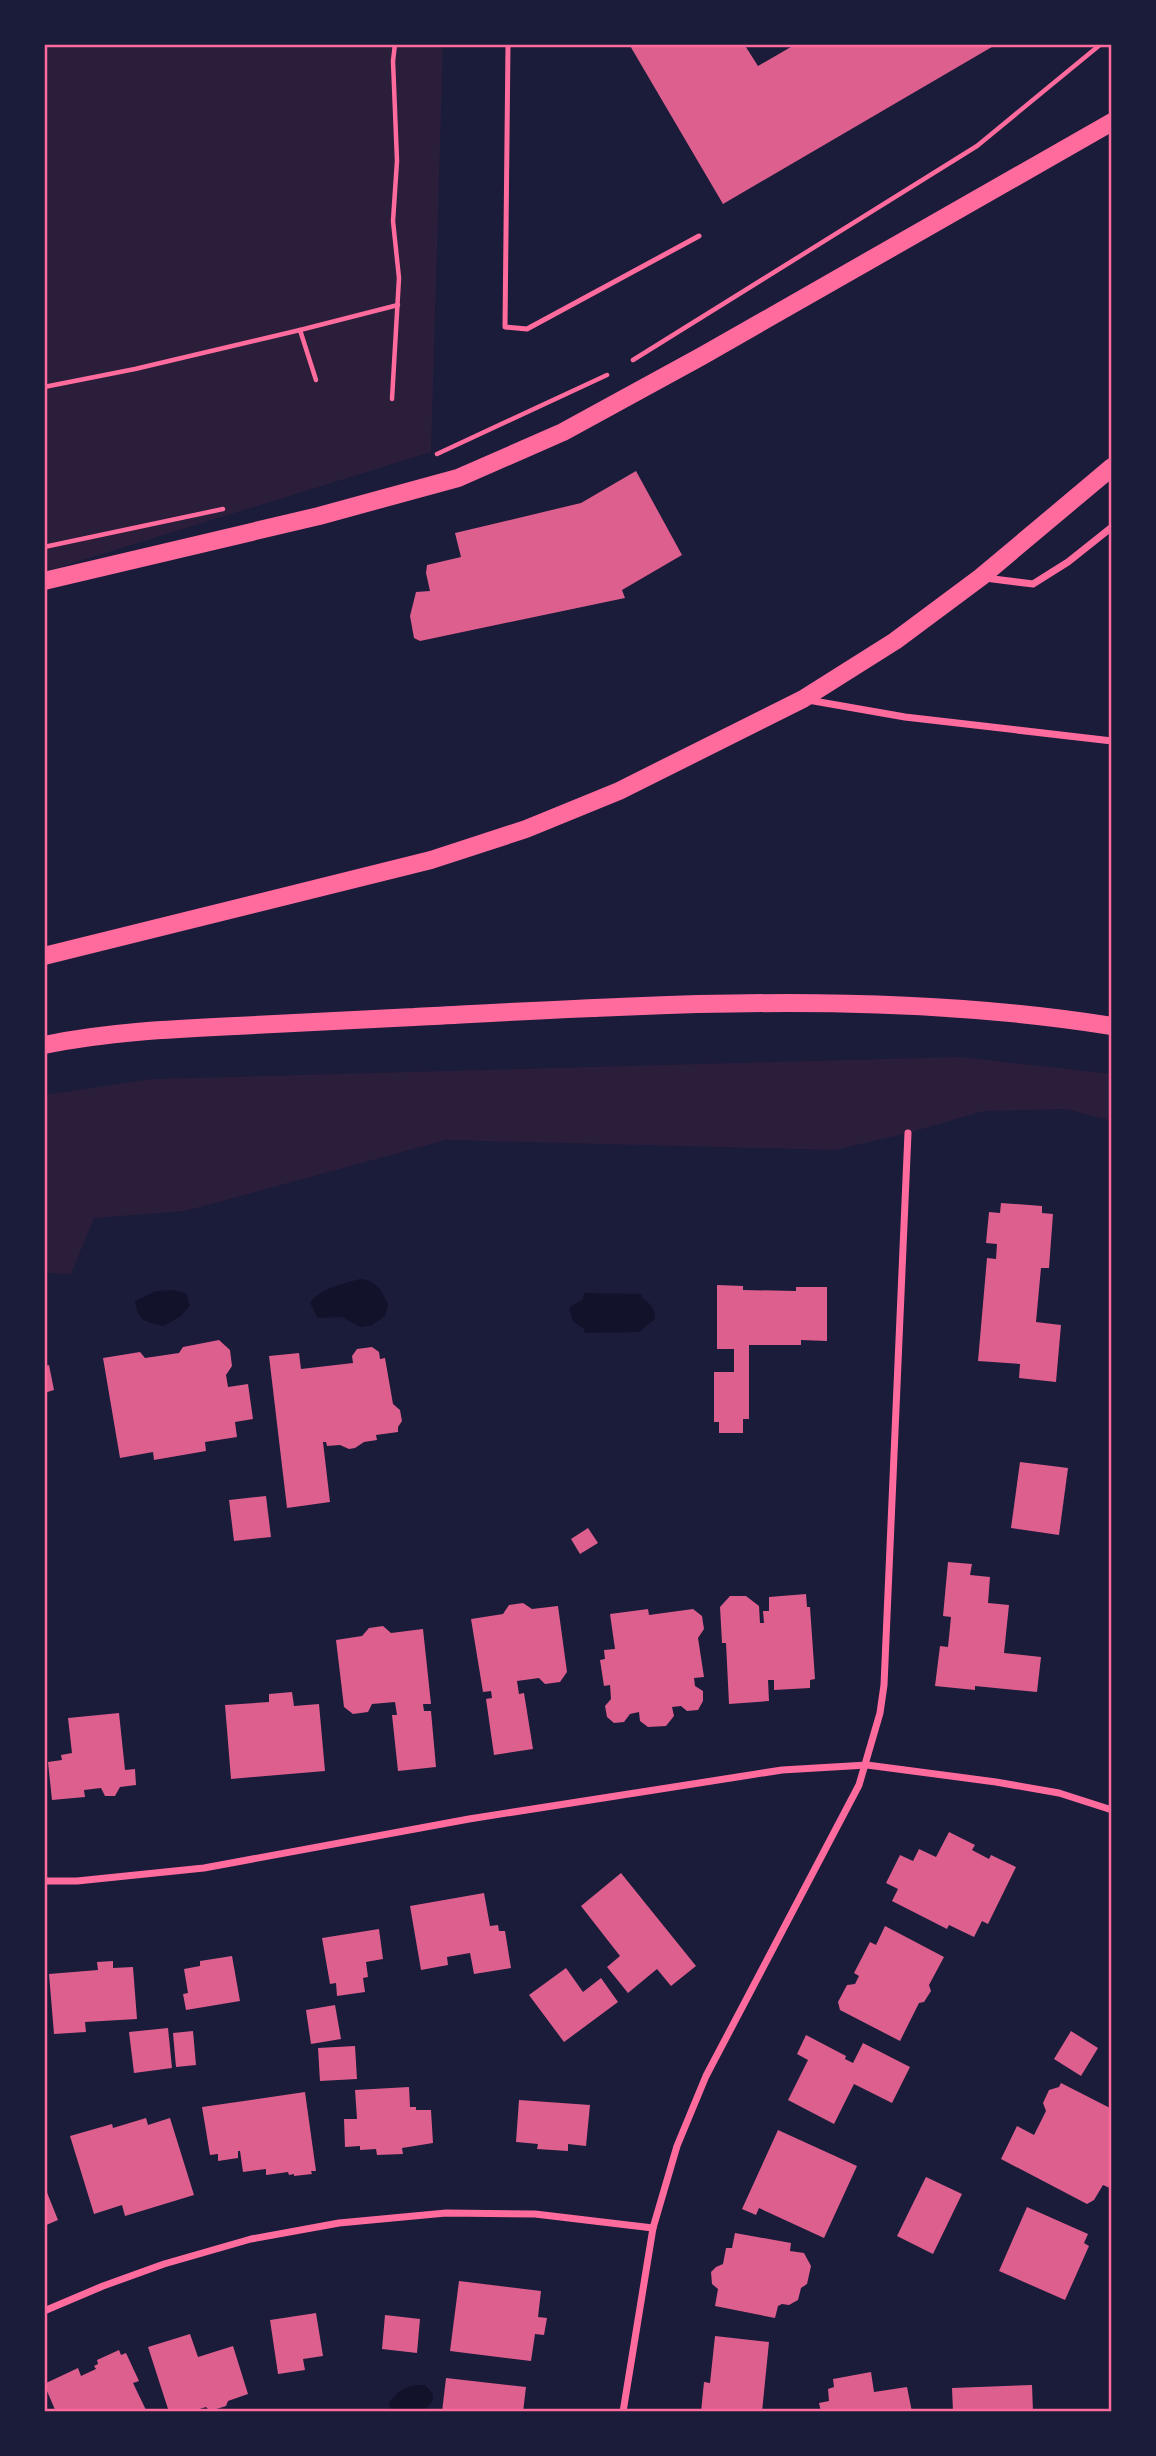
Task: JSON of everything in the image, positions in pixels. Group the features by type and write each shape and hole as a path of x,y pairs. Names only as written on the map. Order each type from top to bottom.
{"main road":[{"path":"44,581 319,516 458,478 563,432 679,369 1112,121"},
{"path":"44,957 431,860 526,829 619,791 803,699 895,641 981,577 1112,467"},
{"path":"44,1045 159,1030 649,1005 836,1003 929,1007 1074,1019 1112,1026"}],"street":[{"path":"981,577 1033,584 1068,562 1112,527"},
{"path":"803,699 905,717 1112,741"},
{"path":"623,2412 653,2228 677,2146 706,2077 859,1786 880,1713 884,1685 908,1133"},
{"path":"44,1881 76,1881 204,1868 470,1819 782,1770 867,1765 1059,1793 1112,1810"},
{"path":"44,2311 164,2264 251,2239 339,2223 446,2213 535,2214 653,2228"}],"lane":[{"path":"508,44 505,327 527,329 699,236"}],"path":[{"path":"392,400 399,278 393,221 397,161 393,61 396,44"},
{"path":"630,362 977,146 1101,44"},
{"path":"44,387 148,366 398,305"},
{"path":"300,330 316,380"},
{"path":"436,454 619,369"},
{"path":"44,547 229,507"}],"shaded area":[{"path":"44,44 443,44 431,452 44,572"},
{"path":"959,1057 1112,1074 1112,1121 1066,1109 984,1111 835,1150 446,1140 185,1211 94,1218 71,1274 44,1273 44,1095 152,1079"},
{"path":"360,1279 375,1284 381,1291 388,1305 385,1316 372,1325 361,1327 342,1317 318,1318 310,1303 314,1298 333,1287"},
{"path":"175,1290 186,1294 190,1305 181,1316 164,1326 147,1322 140,1317 135,1301 156,1291"},
{"path":"584,1293 641,1294 653,1309 655,1319 641,1332 585,1333 584,1329 573,1321 569,1308 583,1299"},
{"path":"425,2385 433,2394 433,2400 426,2409 390,2412 389,2403 396,2394 408,2387"}],"building":[{"path":"629,44 744,44 758,66 796,44 997,44 723,204"},
{"path":"636,471 682,555 622,590 625,598 420,641 414,638 410,616 416,592 430,591 427,565 461,557 455,533 581,503"},
{"path":"1001,1203 1042,1206 1042,1213 1053,1214 1049,1268 1041,1268 1036,1322 1061,1325 1056,1382 1019,1378 1020,1364 978,1361 987,1258 996,1259 997,1244 986,1243 989,1212 1000,1213"},
{"path":"717,1285 743,1286 743,1290 796,1291 796,1287 827,1287 827,1341 801,1340 801,1345 749,1345 749,1419 743,1419 743,1433 719,1433 719,1422 714,1422 714,1372 734,1372 734,1349 717,1349"},
{"path":"219,1340 230,1350 232,1366 226,1375 228,1387 248,1384 253,1419 235,1422 237,1437 205,1442 206,1451 154,1460 153,1452 120,1458 103,1358 140,1352 145,1358 179,1353 183,1347"},
{"path":"372,1347 379,1352 380,1359 385,1358 393,1404 400,1410 402,1421 398,1432 376,1435 377,1440 349,1449 340,1445 327,1446 326,1442 323,1442 330,1502 287,1508 269,1356 299,1353 301,1369 353,1363 352,1356 357,1349"},
{"path":"49,1365 54,1390 44,1393 44,1366"},
{"path":"1020,1462 1068,1468 1059,1535 1011,1528"},
{"path":"266,1496 271,1537 234,1541 229,1500"},
{"path":"588,1528 598,1543 580,1554 571,1539"},
{"path":"948,1562 972,1564 970,1575 990,1577 988,1603 1009,1605 1004,1653 1041,1657 1037,1692 975,1686 975,1690 935,1686 940,1646 948,1647 951,1617 943,1616"},
{"path":"806,1594 807,1607 810,1607 815,1679 810,1680 810,1688 774,1690 774,1680 768,1680 769,1701 729,1704 726,1643 722,1643 720,1607 730,1596 746,1596 759,1606 760,1623 764,1623 763,1611 769,1611 769,1597"},
{"path":"523,1603 532,1609 558,1606 567,1672 560,1682 545,1684 539,1678 517,1681 519,1694 524,1693 533,1749 494,1755 486,1699 492,1698 491,1691 483,1692 471,1619 503,1614 509,1605"},
{"path":"648,1609 649,1615 693,1609 702,1616 704,1629 698,1638 704,1677 694,1678 695,1686 703,1691 703,1701 698,1710 687,1711 681,1706 672,1707 674,1716 666,1726 648,1727 640,1721 639,1712 630,1714 624,1722 614,1723 607,1717 605,1706 611,1699 610,1685 604,1686 600,1660 605,1659 604,1650 615,1649 610,1614"},
{"path":"383,1626 391,1633 423,1629 431,1704 423,1704 424,1711 431,1711 436,1767 398,1771 392,1715 397,1715 395,1702 372,1704 368,1712 353,1714 344,1707 336,1640 362,1636 369,1628"},
{"path":"292,1692 294,1706 319,1704 325,1771 231,1779 225,1705 269,1702 269,1694"},
{"path":"119,1713 125,1770 135,1769 136,1785 120,1787 115,1796 105,1796 101,1788 84,1790 85,1797 52,1800 48,1762 62,1760 61,1755 72,1753 68,1718"},
{"path":"949,1832 975,1845 972,1850 989,1859 991,1855 1016,1867 988,1924 982,1921 974,1937 949,1925 947,1929 892,1901 898,1889 886,1883 900,1855 913,1861 919,1849 936,1857"},
{"path":"621,1873 696,1966 671,1986 657,1969 628,1993 607,1967 620,1956 581,1906"},
{"path":"484,1893 490,1926 498,1925 499,1931 505,1931 511,1968 474,1974 470,1953 447,1957 448,1965 421,1970 410,1906"},
{"path":"885,1926 944,1957 929,1985 931,1991 924,2002 919,2003 900,2041 840,2010 838,2002 847,1985 855,1984 859,1976 854,1973 870,1942 876,1945"},
{"path":"379,1929 383,1959 366,1962 368,1977 363,1978 365,1992 337,1996 336,1983 330,1984 322,1938"},
{"path":"232,1956 240,2001 186,2010 183,1994 188,1993 184,1969 200,1966 200,1961"},
{"path":"113,1961 113,1968 133,1967 137,2019 85,2022 86,2032 54,2034 49,1974 98,1970 97,1962"},
{"path":"566,1968 583,1992 601,1978 618,2002 564,2042 529,1995"},
{"path":"335,2005 341,2039 311,2044 306,2010"},
{"path":"168,2028 172,2068 134,2073 129,2032"},
{"path":"193,2031 196,2065 176,2067 173,2033"},
{"path":"1071,2031 1098,2048 1081,2076 1054,2059"},
{"path":"806,2035 846,2056 845,2059 853,2063 863,2043 910,2067 892,2103 854,2084 834,2124 788,2100 808,2060 797,2054"},
{"path":"355,2046 357,2079 320,2081 318,2048"},
{"path":"1061,2083 1112,2109 1112,2189 1103,2185 1094,2200 1087,2204 1001,2159 1017,2126 1034,2135 1046,2111 1043,2103 1049,2090 1059,2087"},
{"path":"409,2087 410,2107 416,2107 416,2110 431,2110 433,2143 402,2148 403,2154 377,2155 376,2149 345,2147 344,2119 357,2119 355,2090"},
{"path":"305,2092 316,2171 311,2171 312,2174 294,2176 288,2172 266,2175 266,2169 243,2172 240,2151 238,2158 218,2161 218,2154 210,2155 202,2107"},
{"path":"519,2100 590,2105 586,2146 568,2144 568,2151 537,2149 538,2144 516,2142"},
{"path":"146,2118 148,2125 170,2118 194,2195 125,2216 122,2205 94,2214 70,2136 112,2124 113,2128"},
{"path":"778,2130 857,2166 824,2238 759,2208 756,2215 742,2209"},
{"path":"926,2177 962,2194 933,2254 897,2236"},
{"path":"44,2185 58,2220 44,2226"},
{"path":"1027,2207 1088,2234 1084,2243 1089,2246 1065,2300 999,2271"},
{"path":"735,2233 791,2243 790,2251 804,2253 811,2266 807,2284 801,2288 798,2300 789,2305 778,2306 775,2318 715,2306 718,2289 712,2284 711,2272 723,2264 726,2248 732,2248"},
{"path":"459,2281 541,2291 538,2317 547,2318 544,2335 535,2334 531,2361 450,2351"},
{"path":"316,2313 323,2356 303,2359 305,2370 278,2374 270,2320"},
{"path":"385,2315 420,2319 417,2353 382,2349"},
{"path":"190,2334 198,2357 233,2346 248,2394 210,2411 206,2407 190,2412 169,2412 148,2347"},
{"path":"715,2336 769,2342 762,2412 701,2412 704,2382 710,2383"},
{"path":"119,2350 121,2355 126,2353 139,2381 133,2383 146,2410 56,2412 44,2384 78,2368 81,2376 96,2369 94,2366 98,2364 97,2360"},
{"path":"871,2372 874,2392 907,2387 912,2412 821,2412 819,2403 829,2401 828,2389 834,2387 833,2379"},
{"path":"446,2378 526,2387 523,2412 442,2412"},
{"path":"1032,2385 1033,2412 953,2412 952,2388"}]}
